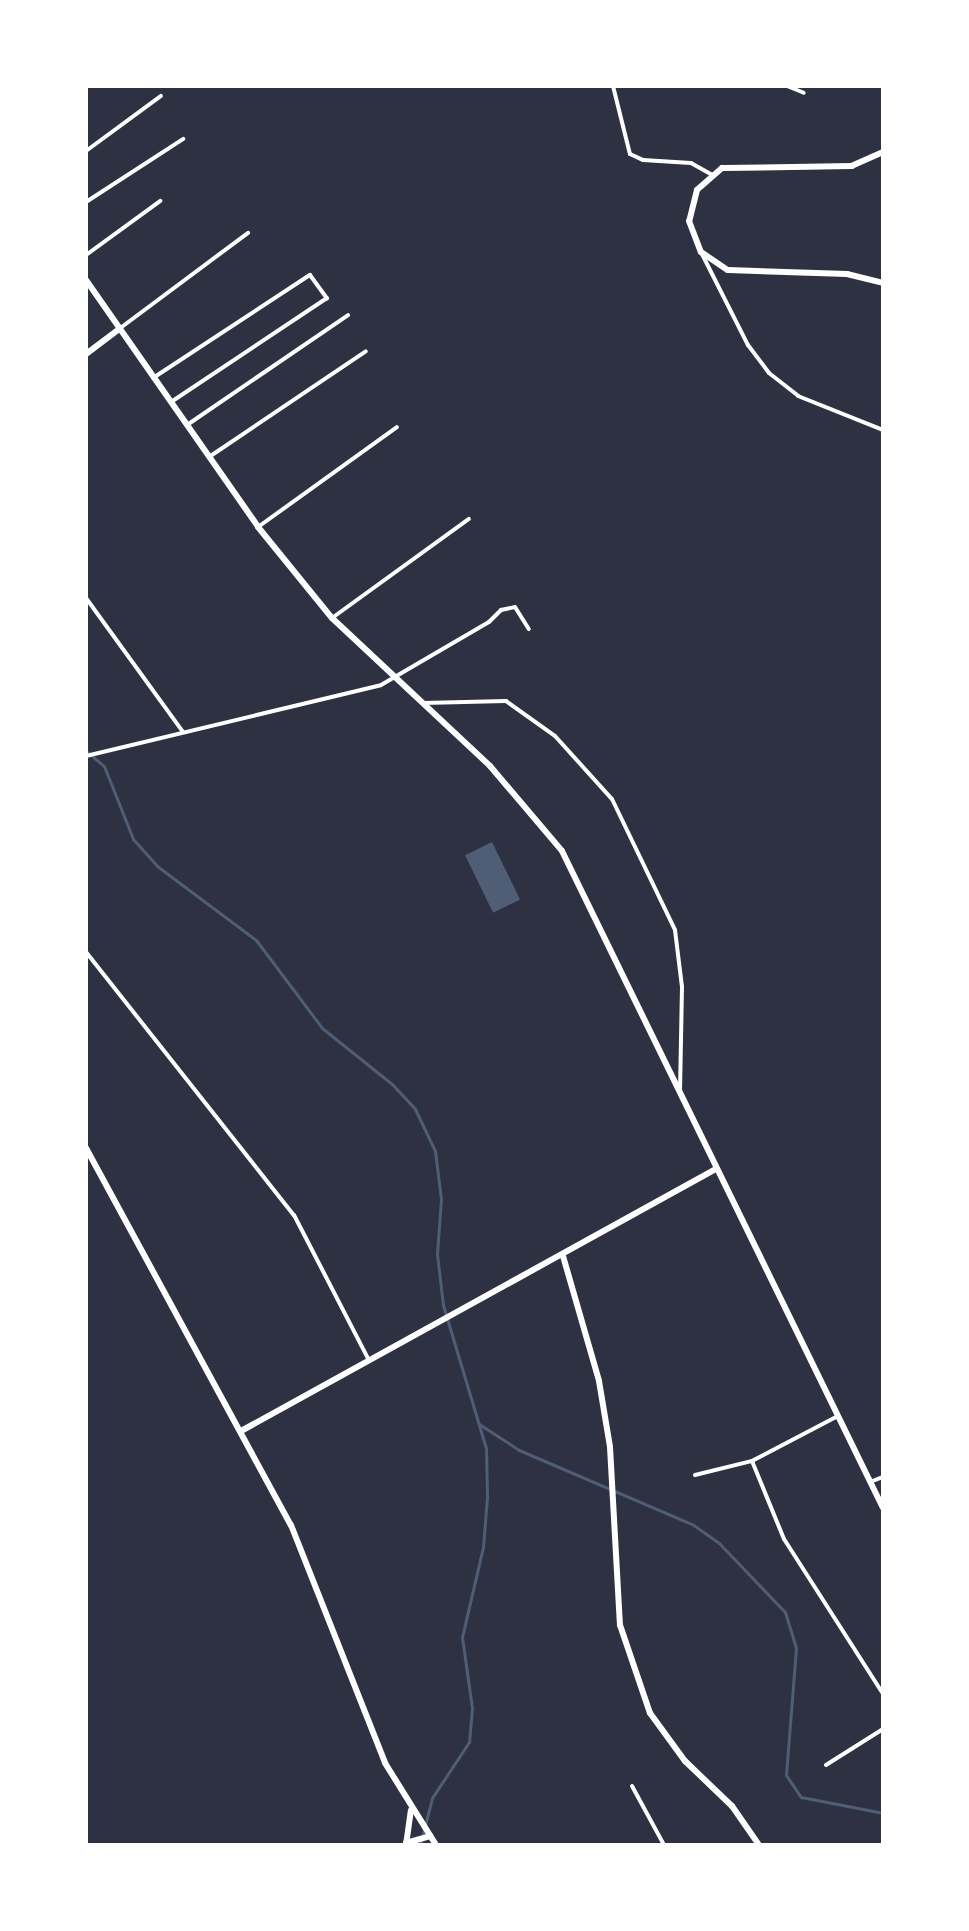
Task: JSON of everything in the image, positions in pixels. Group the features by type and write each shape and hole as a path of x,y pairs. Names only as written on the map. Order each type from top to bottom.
{"street":[{"path":"613,86 630,154 643,160 691,163 711,174"},
{"path":"787,86 804,93"},
{"path":"86,151 161,96"},
{"path":"86,202 183,139"},
{"path":"883,152 852,166 738,164 711,174 697,190 689,213 701,252 748,345 769,373 806,401 883,430"},
{"path":"86,255 160,201"},
{"path":"86,354 248,233"},
{"path":"701,252 736,271 847,274 883,283"},
{"path":"153,378 310,275 327,298 171,402"},
{"path":"86,280 258,527 332,618 522,799 562,851 868,1483 883,1508"},
{"path":"187,425 348,315"},
{"path":"209,457 366,351"},
{"path":"258,527 397,427"},
{"path":"332,618 469,519"},
{"path":"86,598 183,732"},
{"path":"86,756 396,677 501,610 515,607 529,629"},
{"path":"423,703 506,701 555,736 612,799 675,930 682,987 680,1092"},
{"path":"86,952 294,1215 369,1360"},
{"path":"86,1148 291,1525 385,1763 411,1810 436,1845"},
{"path":"241,1431 716,1169"},
{"path":"563,1256 599,1381 611,1476 620,1625 650,1713 685,1761 732,1806 759,1845"},
{"path":"695,1475 752,1461 836,1417"},
{"path":"752,1461 784,1539 883,1694"},
{"path":"868,1483 883,1477"},
{"path":"826,1765 883,1729"},
{"path":"632,1786 664,1845"},
{"path":"411,1810 406,1844 430,1836"}],"water":[{"path":"492,842 520,900 493,913 465,855"}],"waterway":[{"path":"86,751 104,766 133,839 157,866 256,940 322,1028 392,1084 415,1109 435,1151 441,1199 437,1254 443,1305 486,1448 487,1497 483,1547 462,1637 472,1708 469,1742 432,1798 420,1845"},
{"path":"479,1424 519,1450 692,1524 719,1543 785,1612 796,1648 786,1775 801,1797 883,1813"}]}
